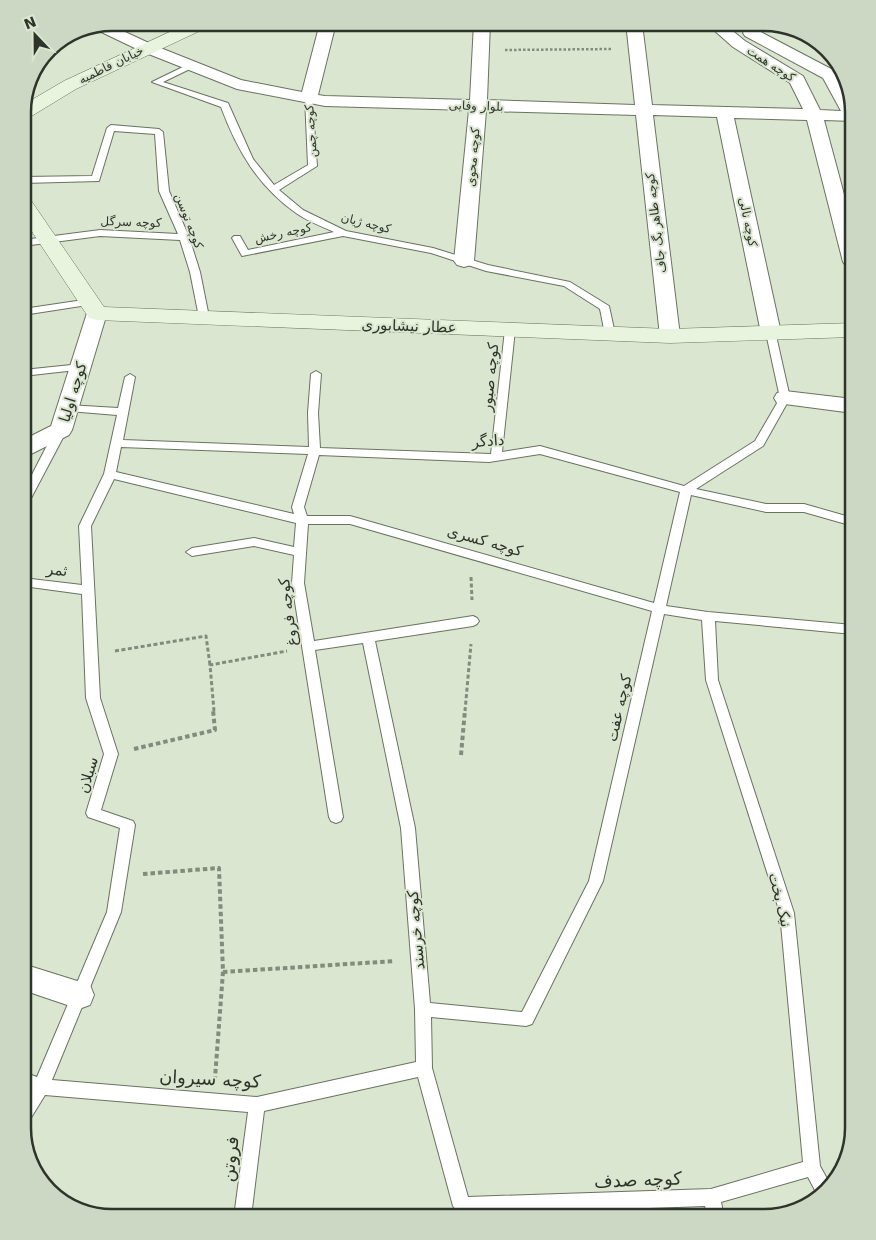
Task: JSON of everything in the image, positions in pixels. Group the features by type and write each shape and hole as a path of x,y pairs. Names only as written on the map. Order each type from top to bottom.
{"street":[{"name":"بلوار وفایی","path":"112,31 147,48 237,84 325,102 845,116"},
{"name":"خیابان فاطمیه","path":"31,108 70,85 183,31"},
{"name":"کوچه چمن","path":"309,98 326,31"},
{"name":"کوچه محوی","path":"464,261 478,106 482,31"},
{"name":"کوچه طاهر بگ جاف","path":"635,31 670,336"},
{"name":"کوچه همت","path":"724,31 739,44 797,80 814,115"},
{"name":"کوچه همت","path":"744,31 752,33 829,75 843,98"},
{"name":"کوچه نالی","path":"724,112 771,333"},
{"path":"814,115 845,229"},
{"path":"31,214 94,308"},
{"name":"عطار نیشابوری","path":"94,308 204,318 670,336 845,330"},
{"name":"کوچه اولیا","path":"31,445 61,430 81,367 94,308"},
{"path":"785,398 845,405"},
{"path":"31,980 79,995"}],"lane":[{"name":"کوچه ژیان","path":"192,66 156,82 225,104 235,132 249,160 273,190 300,212 343,233 433,251 486,268 568,284 605,308 610,334"},
{"name":"کوچه چمن","path":"273,190 313,166 309,98"},
{"name":"کوچه توسن","path":"31,180 96,179 111,128 159,132 164,191 184,237 195,272 204,318"},
{"name":"کوچه سرگل","path":"31,242 100,233 184,237"},
{"name":"کوچه رخش","path":"238,238 245,254 343,233"},
{"path":"31,312 94,308"},
{"name":"کوچه صبور","path":"496,457 510,330"},
{"path":"686,490 759,443 785,398 771,333"},
{"path":"31,372 81,367"},
{"name":"کوچه فروغ","path":"316,374 313,413 315,451 298,507 302,520 298,583 336,817"},
{"name":"سبلان","path":"31,1103 42,1087 114,912 128,825 93,813 112,754 93,698 85,526 110,474 130,377"},
{"path":"68,408 123,412"},
{"path":"31,487 61,430"},
{"name":"دادگر","path":"116,443 496,457 540,450 686,490 766,508 804,508 845,519"},
{"name":"کوچه کسری","path":"110,474 302,520 350,520 659,609 708,616 845,628"},
{"name":"کوچه عفت","path":"423,1009 526,1019 596,881 686,490"},
{"path":"192,552 254,542 300,552"},
{"name":"ثمر","path":"31,583 88,590"},
{"name":"نیک بخت","path":"708,616 712,680 787,913 812,1168 821,1185"},
{"path":"308,647 473,621"},
{"name":"کوچه خرسند","path":"368,639 408,828 423,1009 424,1068 466,1209"},
{"name":"کوچه سیروان","path":"31,1083 42,1087 257,1105 424,1068"},
{"name":"فروتن","path":"243,1209 257,1105"},
{"name":"کوچه صدف","path":"516,1209 711,1197 812,1168"},
{"path":"711,1197 714,1209"}],"path":[{"path":"481,50 637,49"},
{"path":"461,755 473,621 470,554"},
{"path":"91,656 206,636 215,730 112,754"},
{"path":"210,665 308,647"},
{"path":"120,875 219,868 223,972 213,1101"},
{"path":"223,972 419,960"}]}
